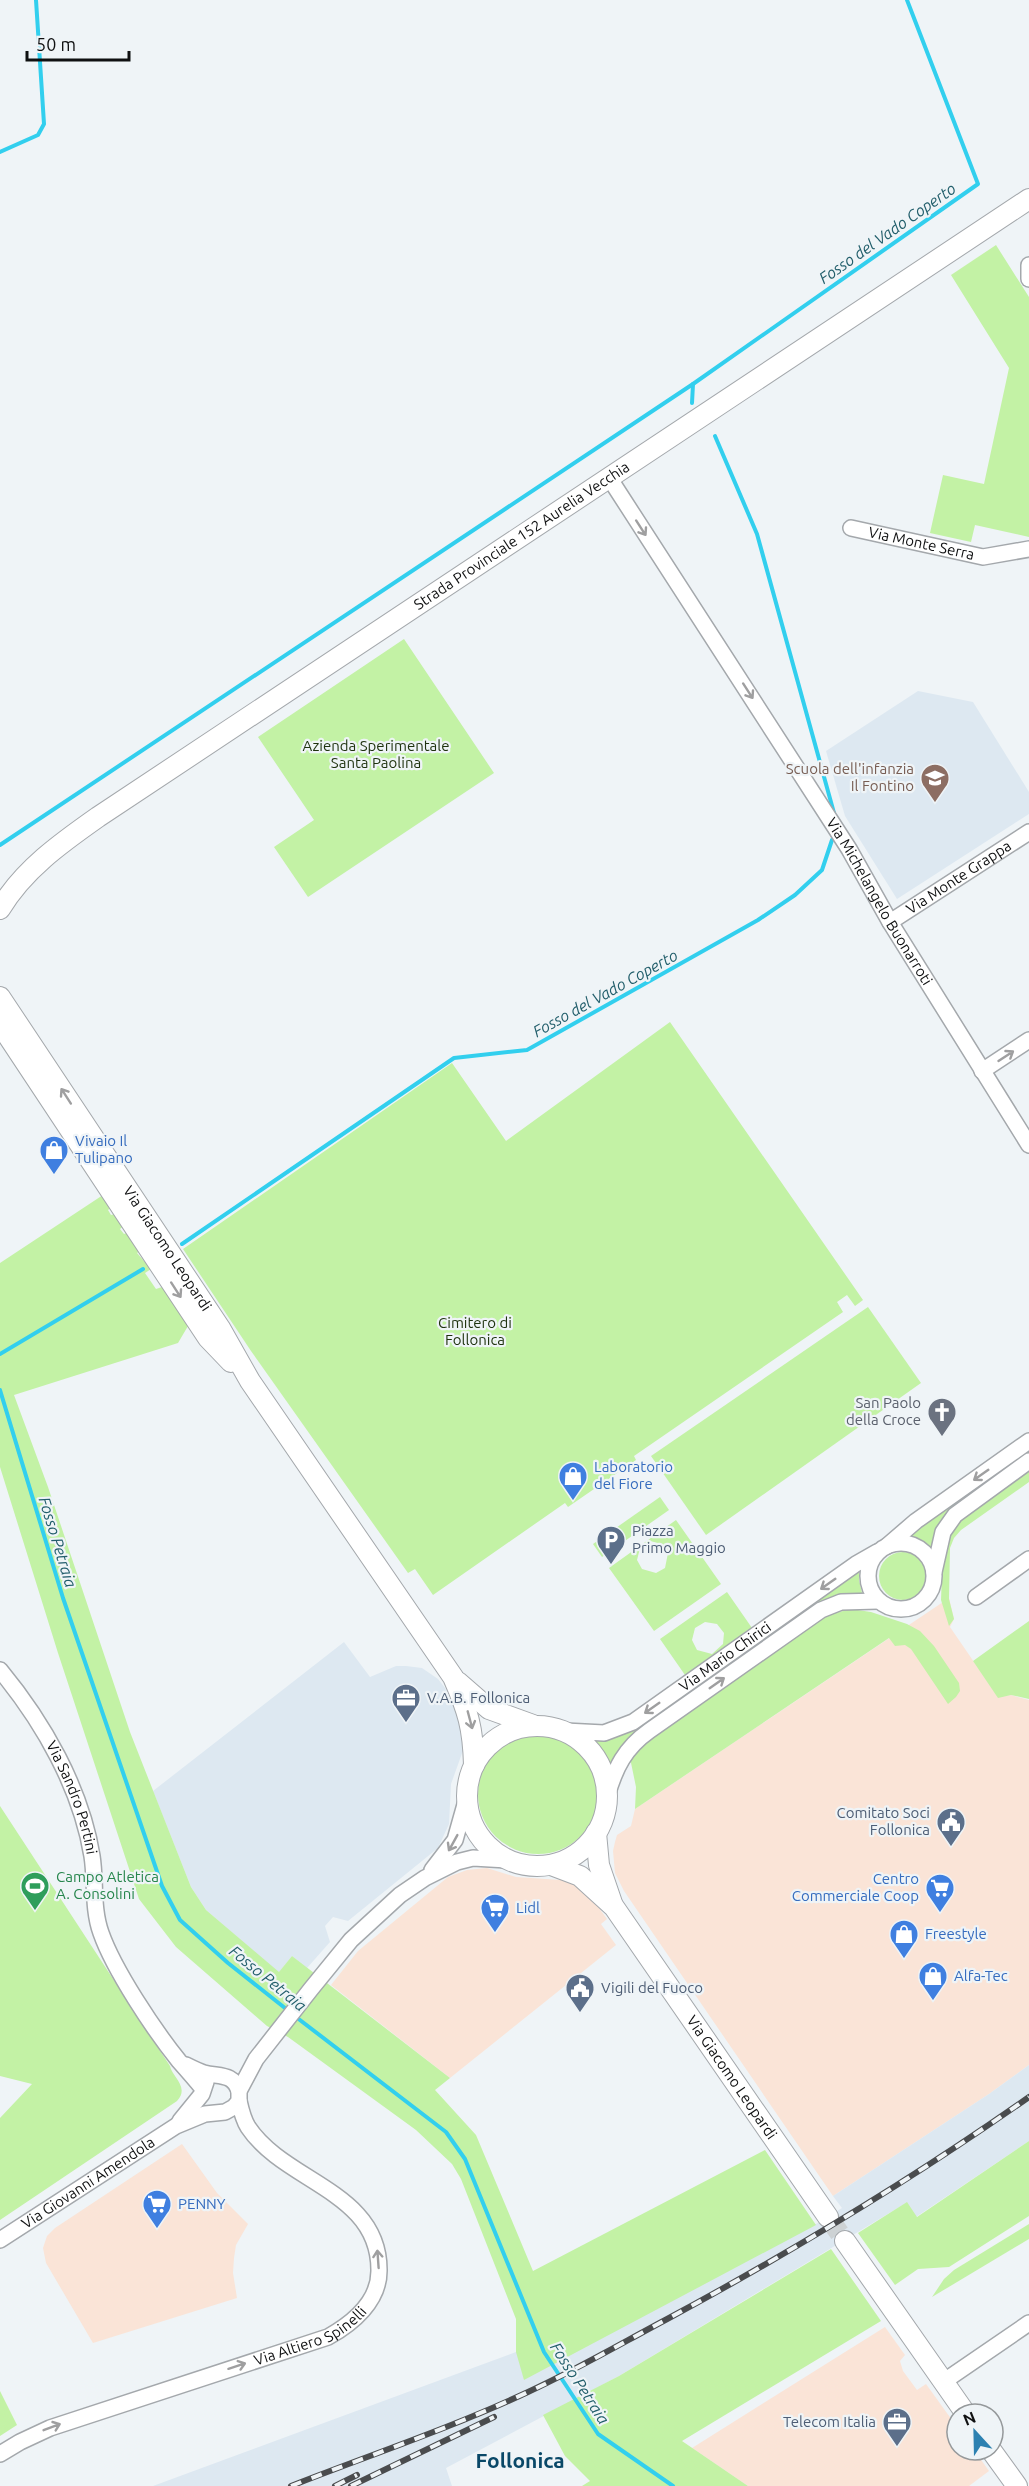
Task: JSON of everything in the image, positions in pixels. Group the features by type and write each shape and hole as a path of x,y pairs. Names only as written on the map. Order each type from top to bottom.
{"main road":[{"name":"Strada Provinciale 152 Aurelia Vecchia","path":"0,895 98,818 1029,199"},
{"name":"Strada Provinciale 152 Aurelia Vecchia","path":"0,909 20,881"},
{"name":"Via Giacomo Leopardi","path":"0,997 220,1328 250,1381 453,1677 467,1709 472,1729 474,1765"},
{"name":"Via Giacomo Leopardi","path":"0,1024 208,1338 250,1381"},
{"name":"Via Giacomo Leopardi","path":"453,1677 489,1708 509,1718 564,1731 583,1743 596,1758 604,1776 607,1797 602,1822 596,1833 577,1853 551,1865 533,1866 507,1860 490,1849 477,1833 466,1801 474,1765 485,1749 499,1737 517,1728 536,1726"},
{"name":"Via Giacomo Leopardi","path":"596,1833 599,1865 614,1907"},
{"name":"Via Giacomo Leopardi","path":"551,1865 580,1876 614,1907 828,2217"},
{"path":"845,2241 957,2402"},
{"path":"1000,2462 1017,2486"}],"street":[{"name":"Via Michelangelo Buonarroti","path":"610,478 849,849 890,922 1029,1145"},
{"name":"Via Monte Serra","path":"850,528 983,557 1029,549"},
{"name":"Via Monte Grappa","path":"890,922 1029,832"},
{"path":"982,1071 1029,1040"},
{"name":"Via Mario Chirici","path":"564,1731 604,1733 633,1722 856,1564 882,1549 916,1521 1029,1441"},
{"name":"Via Mario Chirici","path":"607,1797 622,1757 631,1746 821,1610 841,1602 878,1601 895,1609 916,1606 931,1591 941,1540 949,1522 955,1515 1029,1461"},
{"path":"878,1601 870,1590 867,1577 870,1563 882,1549 905,1543 917,1547 930,1560 934,1572"},
{"path":"976,1597 1029,1559"},
{"name":"Via Sandro Pertini","path":"0,1670 40,1725 65,1772 82,1815 92,1856 96,1914 105,1944 141,2006 202,2092"},
{"name":"Via Giovanni Amendola","path":"0,2240 176,2126 215,2111 230,2110 256,2059 351,1940 425,1878 441,1861 455,1840 466,1801"},
{"name":"Via Giovanni Amendola","path":"425,1878 464,1860 507,1860"},
{"name":"Via Giovanni Amendola","path":"176,2126 210,2079 222,2076 256,2059"},
{"path":"180,2062 202,2072 235,2081 239,2096"},
{"path":"202,2092 206,2105 215,2111"},
{"name":"Via Altiero Spinelli","path":"0,2454 50,2428 328,2337 350,2322 369,2301 379,2279 379,2255 373,2234 358,2213 272,2152 248,2127 239,2096"},
{"path":"943,2382 1029,2324"}],"shaded area":[{"name":"Scuola dell'infanzia Il Fontino","path":"918,691 973,702 1029,792 1029,814 897,899 845,816 826,751"},
{"path":"949,1598 954,1619 950,1627 998,1697 1011,1695 1029,1700 1029,2065 989,2094 833,2196 624,1891 615,1873 613,1851 617,1835 631,1826 635,1809"},
{"path":"344,1642 370,1677 396,1666 406,1666 422,1668 438,1679 445,1688 460,1720 465,1745 451,1784 449,1824 438,1848 348,1921 333,1917 325,1926 330,1942 307,1968 292,1956 279,1973 206,1910 191,1887 153,1791"},
{"path":"487,1868 516,1877 561,1880 578,1886 589,1894 607,1919 601,1924 616,1945 450,2078 331,1985 358,1951 448,1877 467,1870"},
{"path":"1029,2065 1029,2141 916,2217 906,2203 619,2376 446,2468 452,2486 153,2486 516,2352 816,2224 842,2208 833,2196 989,2094"},
{"path":"182,2144 217,2193 248,2224 236,2245 234,2258 233,2273 237,2298 93,2343 46,2263 43,2248 47,2236 55,2228"},
{"path":"885,2327 905,2355 900,2361 903,2371 917,2390 926,2384 945,2410 945,2462 983,2462 989,2471 969,2486 748,2486 692,2448"}],"green space":[{"path":"996,245 1029,297 1029,537 975,525 971,542 930,533 943,475 984,484 1009,368 951,275"},
{"name":"Azienda Sperimentale Santa Paolina","path":"404,639 494,773 308,897 274,847 314,820 258,737"},
{"name":"Cimitero di Follonica","path":"670,1022 863,1300 855,1306 847,1295 837,1302 843,1312 634,1456 636,1460 568,1507 565,1503 433,1595 415,1569 408,1573 251,1351 183,1249 452,1063 506,1141"},
{"path":"106,1193 114,1205 108,1210 111,1215 119,1213 126,1224 120,1229 124,1234 131,1231 143,1249 137,1253 151,1269 145,1273 156,1289 162,1287 188,1326 178,1343 14,1395 48,1487 130,1732 191,1887 206,1910 279,1972 292,1956 450,2078 435,2090 476,2135 533,2271 765,2150 816,2225 524,2380 516,2352 516,2319 461,2179 452,2164 416,2130 288,2037 267,2026 176,1947 139,1899 0,1467 0,1263"},
{"path":"868,1307 921,1383 706,1535 651,1456"},
{"path":"1029,1447 1029,1455 957,1506 932,1548 918,1538 906,1535"},
{"path":"1029,1468 1029,1482 961,1530 954,1538 950,1548 949,1599 954,1619 949,1626 941,1600 943,1546 957,1521"},
{"path":"660,1497 669,1510 602,1557 593,1544"},
{"path":"676,1520 721,1584 654,1631 609,1568","holes":["650,1541 662,1544 668,1553 665,1568 656,1573 642,1569 637,1560 640,1548"]},
{"path":"898,1552 908,1552 923,1562 927,1576 923,1590 917,1596 908,1600 898,1600 883,1590 879,1581 879,1571 889,1556"},
{"path":"859,1568 863,1597 841,1597 609,1769 590,1740 603,1739"},
{"path":"727,1592 752,1628 685,1675 660,1639","holes":["705,1622 717,1624 724,1633 723,1644 712,1654 697,1650 692,1640 695,1628"]},
{"path":"851,1609 871,1612 907,1624 920,1631 934,1646 959,1683 960,1691 956,1697 948,1704 911,1649 905,1645 895,1646 889,1638 635,1809 636,1787 630,1758 637,1748 823,1616"},
{"path":"1029,1621 1029,1699 1011,1695 998,1698 973,1661"},
{"path":"538,1734 561,1739 580,1752 593,1771 598,1794 593,1817 580,1836 561,1849 538,1854 515,1849 496,1836 483,1817 478,1794 483,1771 496,1752 515,1739"},
{"name":"Campo Atletica A. Consolini","path":"0,1806 170,2066 182,2091 177,2101 0,2220 0,2118 32,2084 0,2076"},
{"path":"1029,2141 1029,2216 949,2267 918,2269 895,2285 858,2233 907,2202 917,2217"},
{"path":"1029,2224 1029,2239 932,2297 944,2279 954,2270"},
{"path":"831,2249 881,2321 682,2441 748,2486 582,2486 590,2481 565,2456 543,2415 619,2376"},
{"path":"0,2391 17,2425 0,2436"}],"waterway":[{"path":"0,152 38,135 44,124 36,0"},
{"name":"Fosso del Vado Coperto","path":"692,403 693,384 978,184 907,0"},
{"path":"0,845 693,384"},
{"name":"Fosso del Vado Coperto","path":"715,436 757,534 834,813"},
{"name":"Fosso del Vado Coperto","path":"182,1244 454,1058 527,1050 758,920 795,895 822,870 832,840"},
{"name":"Fosso del Vado Coperto","path":"0,1354 143,1269"},
{"name":"Fosso Petraia","path":"0,1390 63,1598 162,1886 180,1920 228,1963 290,2012"},
{"name":"Fosso Petraia","path":"296,2017 446,2132 465,2159 544,2352 598,2434 673,2486"}],"tunnel":[{"path":"828,2217 845,2241"}],"railway":[{"path":"291,2486 470,2418 581,2366 807,2240 897,2185 1029,2097"},
{"path":"351,2486 494,2417"},
{"path":"335,2486 357,2475"}],"place":[{"name":"Scuola dell'infanzia Il Fontino","path":"935,804"},
{"name":"Vivaio Il Tulipano","path":"54,1176"},
{"name":"San Paolo della Croce","path":"942,1438"},
{"name":"Laboratorio del Fiore","path":"573,1502"},
{"name":"Piazza Primo Maggio","path":"611,1566"},
{"name":"V.A.B. Follonica","path":"406,1724"},
{"name":"Comitato Soci Follonica","path":"951,1848"},
{"name":"Campo Atletica A. Consolini","path":"35,1912"},
{"name":"Centro Commerciale Coop","path":"940,1914"},
{"name":"Lidl","path":"495,1934"},
{"name":"Freestyle","path":"904,1960"},
{"name":"Alfa-Tec","path":"933,2002"},
{"name":"Vigili del Fuoco","path":"580,2014"},
{"name":"PENNY","path":"157,2230"},
{"name":"Telecom Italia","path":"897,2448"}],"district":[{"name":"Follonica","path":"520,2461"}]}
